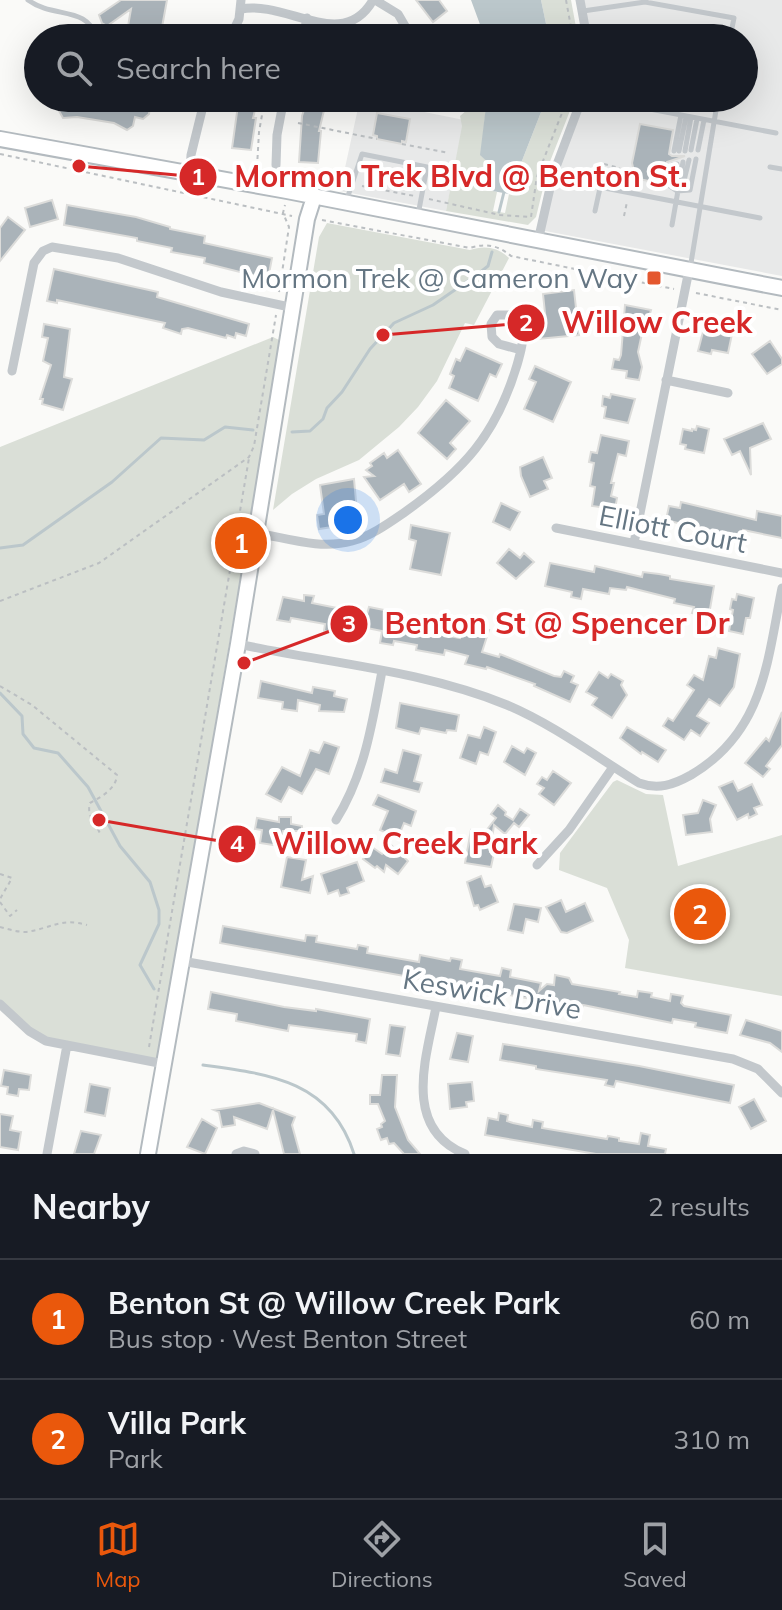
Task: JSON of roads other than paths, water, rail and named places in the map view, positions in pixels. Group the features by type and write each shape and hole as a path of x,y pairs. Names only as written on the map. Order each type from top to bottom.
{"street":[{"path":"334,24 350,22 374,0 398,14 404,24"},
{"path":"580,0 584,24"},
{"path":"235,24 241,4 267,3 323,24"},
{"path":"306,24 307,18"},
{"path":"190,174 191,155 202,112"},
{"path":"276,165 281,112"},
{"path":"538,241 552,178 577,112"},
{"path":"0,139 782,288"},
{"path":"148,1154 238,644 307,219 314,197"},
{"path":"12,371 34,263 43,251 52,247 118,258 221,292 294,308"},
{"path":"634,543 689,270"},
{"path":"256,533 317,544 335,544 369,535 408,510 454,475 484,439 497,417 521,350"},
{"path":"666,380 728,393"},
{"name":"Elliott Court","path":"556,528 782,573"},
{"path":"238,644 453,687 511,707 559,731 639,783 650,787 666,786 701,769 733,740 756,705 782,588"},
{"path":"336,820 356,783 365,758 382,671"},
{"path":"537,865 569,830 613,767"},
{"name":"Keswick Drive","path":"182,961 733,1059 758,1069 782,1093"},
{"path":"0,1004 37,1037 164,1064"},
{"path":"436,1007 424,1067 423,1103 435,1131 446,1143 465,1154"},
{"path":"47,1154 67,1045"},
{"path":"236,1154 244,1151 255,1154"}],"lane":[{"path":"28,0 42,10 79,16 90,24"},
{"path":"582,11 645,1 734,18 733,24"},
{"path":"662,112 776,133"},
{"path":"689,270 716,112"},
{"path":"686,150 692,118"},
{"path":"686,150 692,118"},
{"path":"686,150 692,118"},
{"path":"346,204 362,154 427,167 418,217"},
{"path":"683,162 690,190 677,191 668,185 683,162"},
{"path":"672,225 683,162"},
{"path":"770,167 782,169"},
{"path":"552,178 760,218"},
{"path":"595,211 600,188"}],"waterway":[{"path":"499,212 504,192"},
{"path":"292,432 310,431 323,419 327,408 342,392 370,349 394,323 433,305 478,274 488,266 492,252"},
{"path":"0,548 23,545 112,482 161,438 204,440 225,427 253,430"},
{"path":"0,693 22,716 23,734 34,748 58,753 88,787 120,846 150,882 159,910 159,924 140,965 154,989"},
{"path":"203,1065 274,1078 314,1096 344,1130 354,1154"}],"place":[{"name":"Mormon Trek Blvd @ Benton St.","path":"79,166"},
{"name":"Mormon Trek @ Cameron Way","path":"654,278"},
{"name":"Willow Creek","path":"383,335"},
{"name":"Benton St @ Willow Creek Park","path":"241,543"},
{"name":"Benton St @ Spencer Dr","path":"244,663"},
{"name":"Willow Creek Park","path":"99,820"},
{"name":"Villa Park","path":"700,914"}]}
